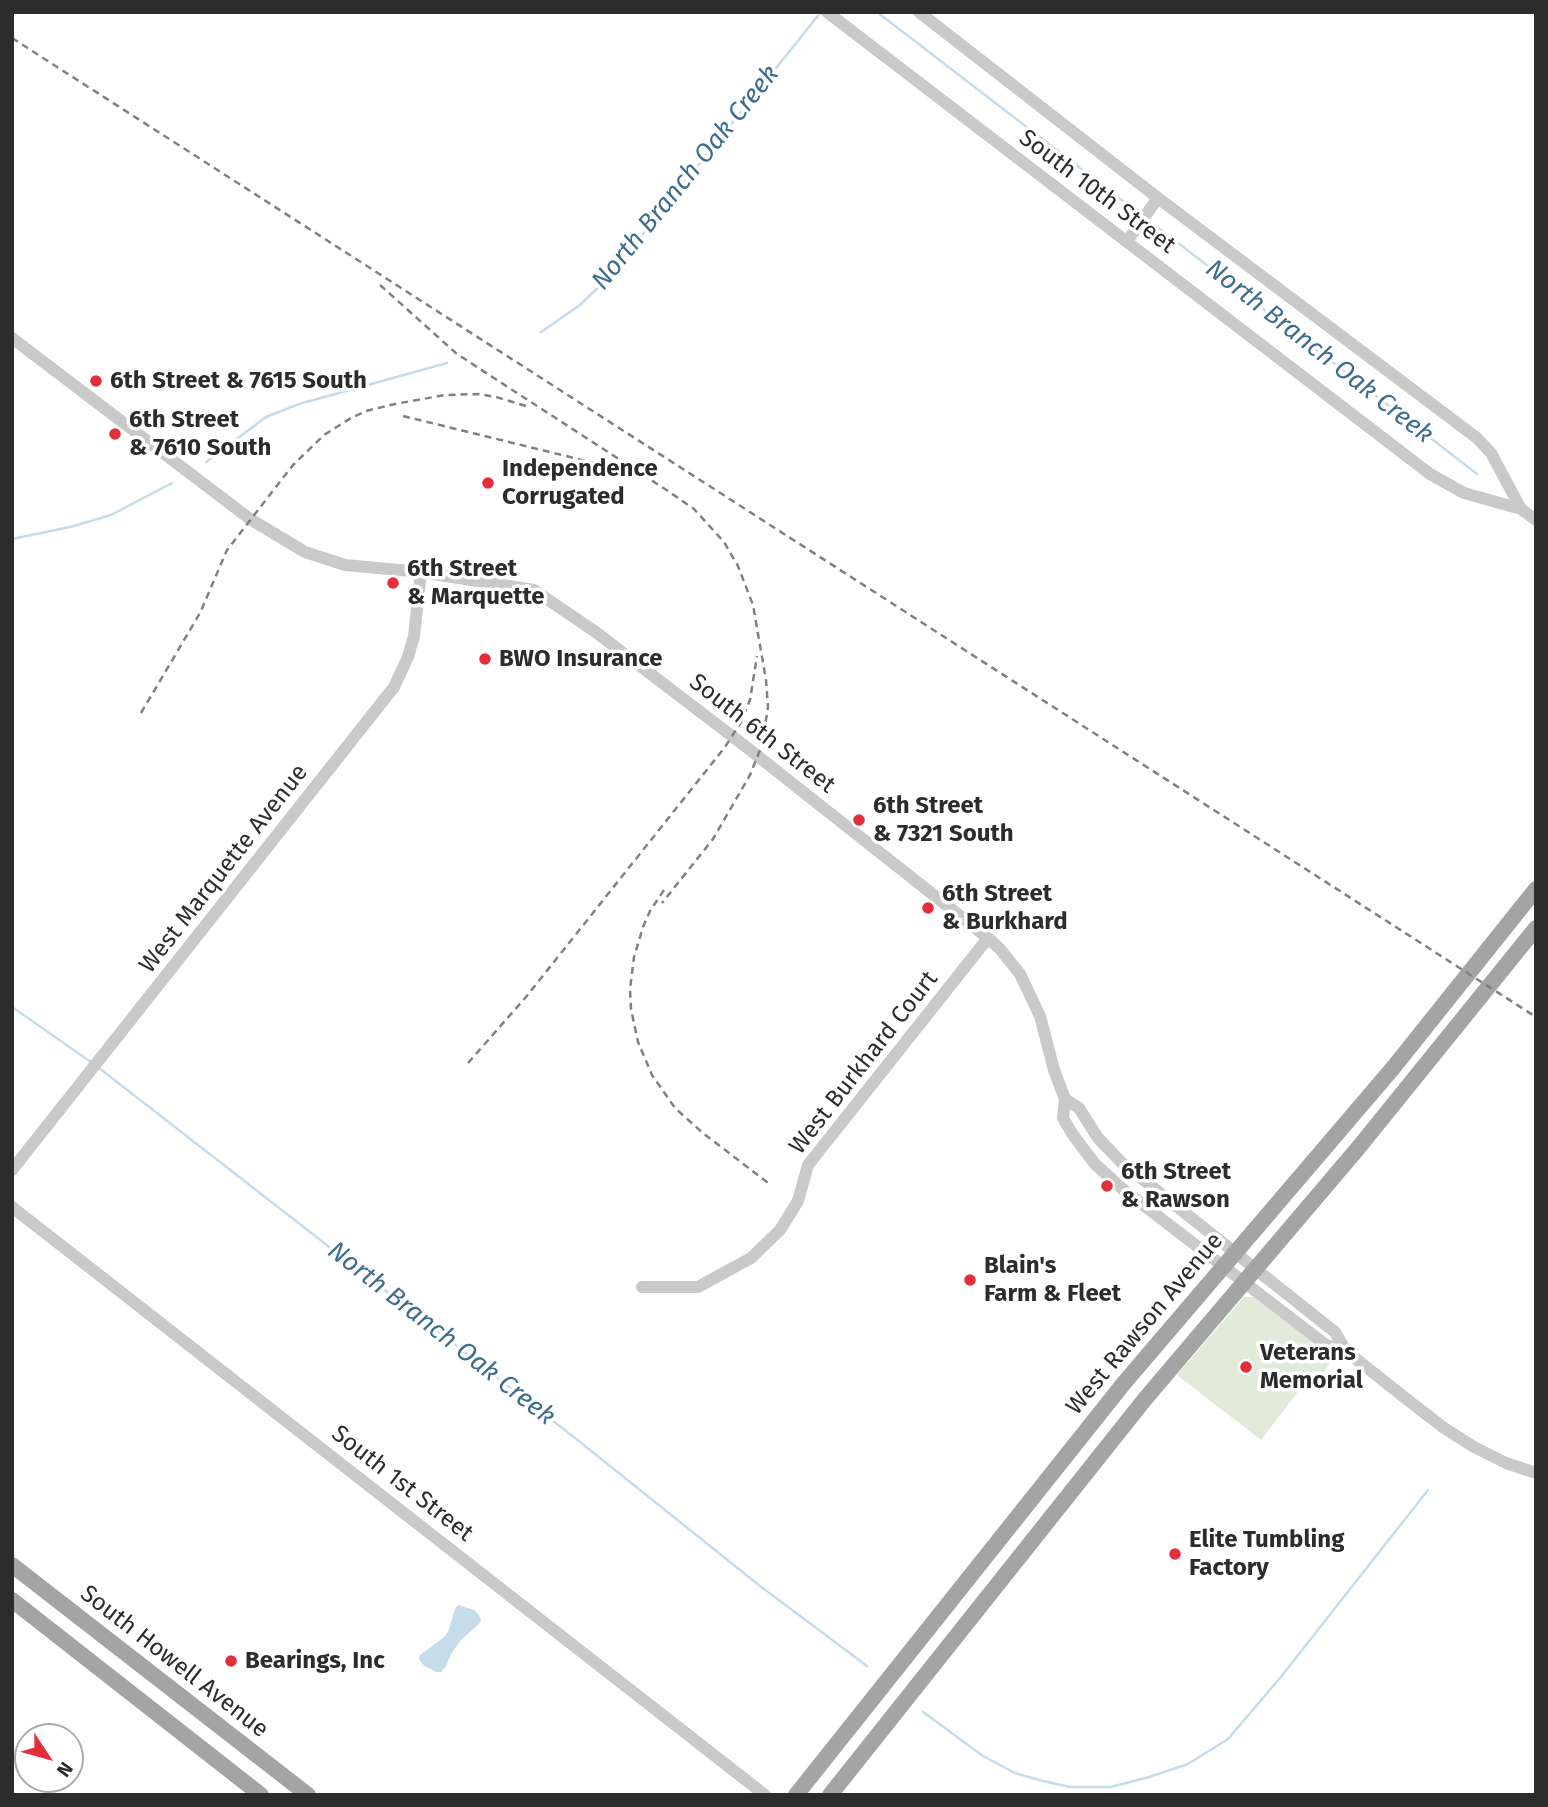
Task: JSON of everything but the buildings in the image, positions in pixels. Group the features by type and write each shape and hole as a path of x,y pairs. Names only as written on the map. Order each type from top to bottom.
{"main road":[{"name":"West Rawson Avenue","path":"796,1795 1099,1414 1393,1068 1536,889"},
{"name":"West Rawson Avenue","path":"830,1795 1137,1409 1359,1147 1536,928"},
{"path":"981,1563 1001,1580"},
{"name":"South Howell Avenue","path":"12,1565 307,1795"},
{"name":"South Howell Avenue","path":"12,1600 261,1795"},
{"path":"169,1722 185,1700"}],"street":[{"name":"South 10th Street","path":"827,12 1430,474 1464,493 1521,509 1536,520"},
{"name":"South 10th Street","path":"919,12 1158,198 1478,438 1491,453 1521,509"},
{"path":"1127,241 1158,198"},
{"name":"South 6th Street","path":"12,338 250,519 305,552 345,565 421,572 534,590 597,633 988,938 1010,961 1028,988 1040,1016 1054,1070 1065,1099 1063,1118 1095,1164 1125,1191 1325,1345 1346,1351"},
{"name":"West Marquette Avenue","path":"12,1170 394,687 414,636 421,572"},
{"name":"West Burkhard Court","path":"642,1287 698,1286 751,1258 780,1230 798,1201 808,1165 988,938"},
{"name":"South 6th Street","path":"1065,1099 1079,1108 1098,1138 1121,1162 1335,1332 1346,1351 1444,1428 1506,1463 1536,1473"},
{"name":"South 1st Street","path":"12,1208 765,1795"}],"green space":[{"path":"1244,1297 1253,1297 1331,1356 1331,1362 1321,1376 1314,1371 1261,1440 1177,1375"}],"water":[{"path":"458,1605 474,1610 481,1620 461,1640 441,1672 436,1672 423,1665 419,1659 420,1655 448,1632"}],"waterway":[{"name":"North Branch Oak Creek","path":"541,332 580,305 607,279 821,12"},
{"name":"North Branch Oak Creek","path":"877,12 1132,208"},
{"name":"North Branch Oak Creek","path":"1160,229 1477,474"},
{"name":"North Branch Oak Creek","path":"206,462 266,417 299,404 447,363"},
{"name":"North Branch Oak Creek","path":"12,539 111,515 172,483"},
{"name":"North Branch Oak Creek","path":"12,1007 91,1062"},
{"name":"North Branch Oak Creek","path":"99,1068 575,1438 760,1586 867,1666"},
{"name":"North Branch Oak Creek","path":"923,1712 983,1756 1015,1773 1070,1787 1111,1787 1188,1764 1228,1739 1280,1678 1428,1490"}],"railway":[{"path":"12,38 1536,1017"},
{"path":"380,285 457,354 694,509 724,542 738,566 753,605 766,680 768,707 762,745 750,775 713,839 662,903"},
{"path":"141,713 200,613 227,550 293,465 324,435 366,411 445,395 478,394 526,406"},
{"path":"403,416 627,471"},
{"path":"468,1063 526,997 725,747 741,722 750,700 757,656"},
{"path":"664,890 650,911 634,957 630,989 638,1042 652,1075 675,1108 704,1134 771,1185"}],"place":[{"name":"6th Street & 7615 South","path":"96,381"},
{"name":"6th Street & 7610 South","path":"115,434"},
{"name":"Independence Corrugated","path":"488,483"},
{"name":"6th Street & Marquette","path":"393,583"},
{"name":"BWO Insurance","path":"485,659"},
{"name":"6th Street & 7321 South","path":"859,820"},
{"name":"6th Street & Burkhard","path":"928,908"},
{"name":"6th Street & Rawson","path":"1107,1186"},
{"name":"Blain's Farm & Fleet","path":"970,1280"},
{"name":"Veterans Memorial","path":"1246,1367"},
{"name":"Elite Tumbling Factory","path":"1175,1554"},
{"name":"Bearings, Inc","path":"231,1661"}]}
